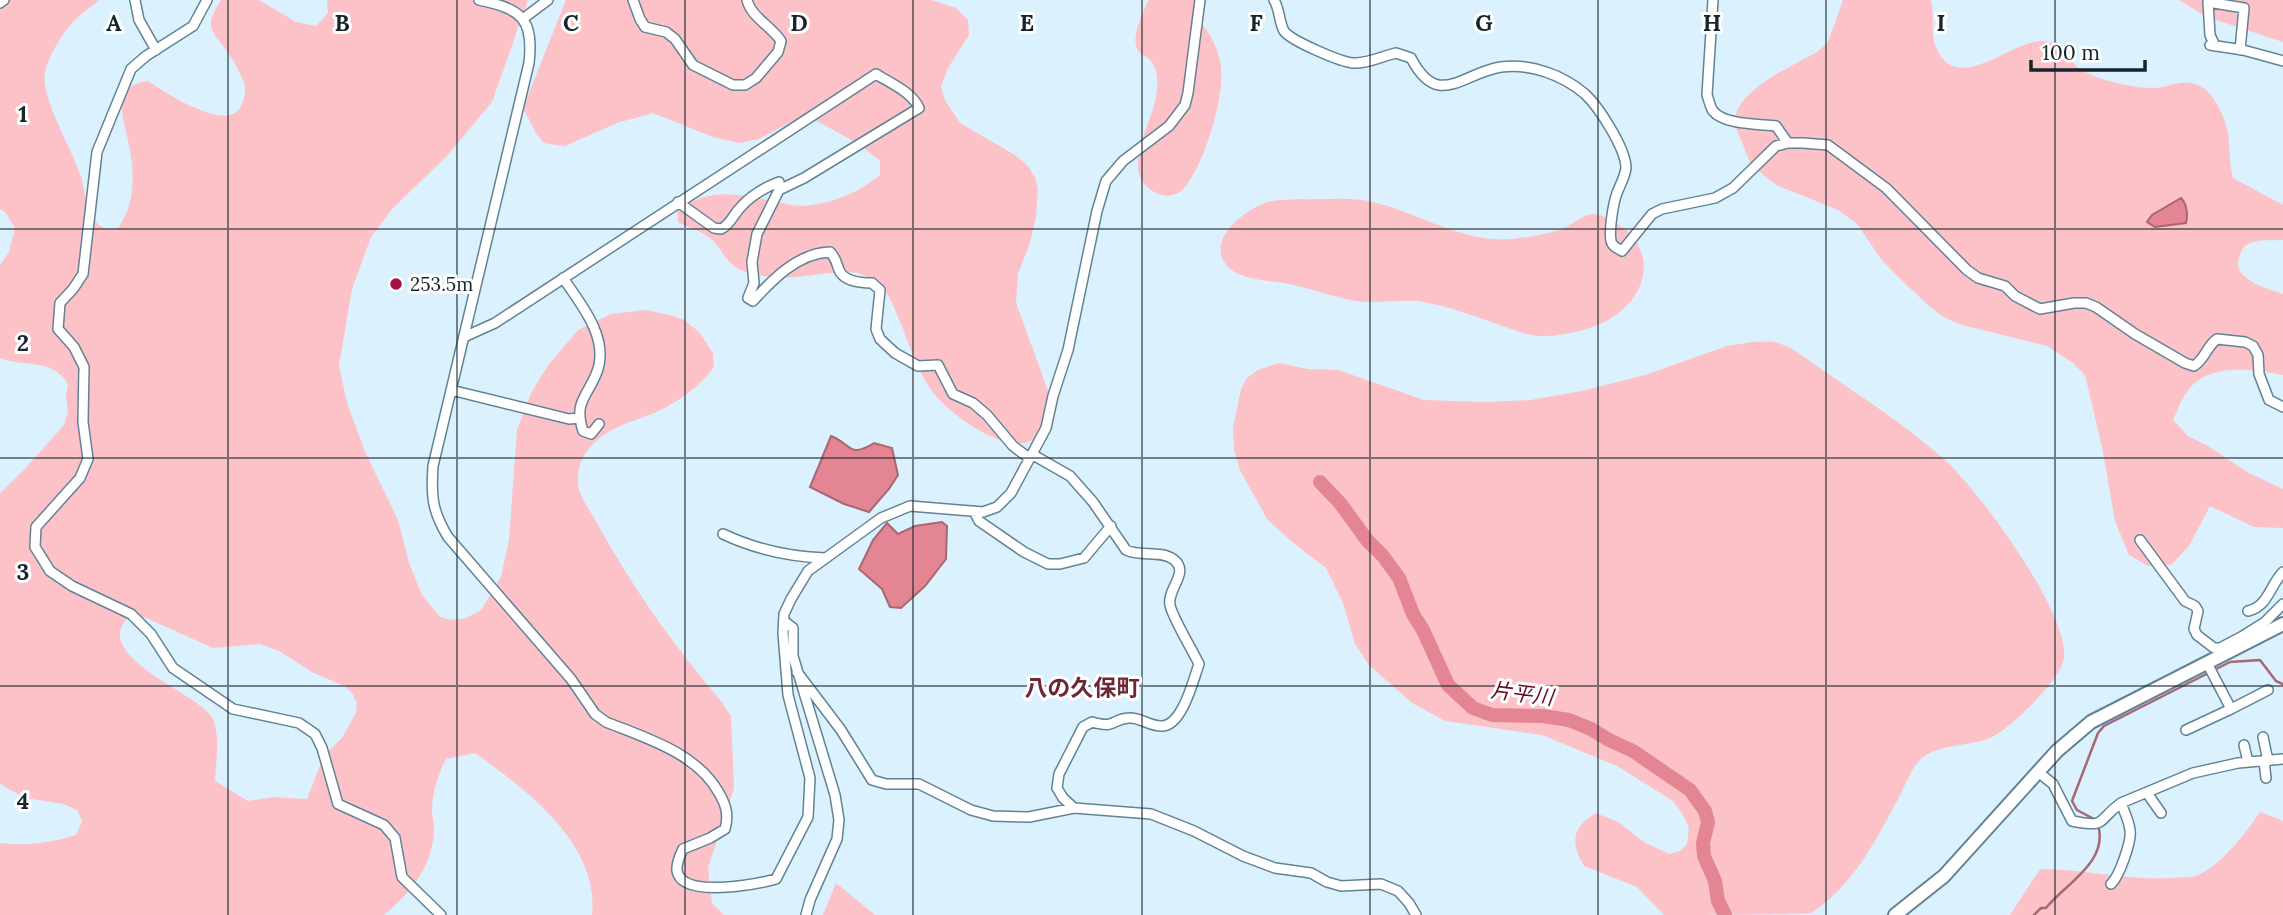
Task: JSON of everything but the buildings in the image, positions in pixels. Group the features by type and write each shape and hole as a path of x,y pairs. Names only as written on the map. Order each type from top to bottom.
{"street":[{"path":"135,0 139,20 156,50"},
{"path":"208,0 193,26 131,69 97,152 83,274 60,303 58,329 74,347 84,367 83,422 88,459 80,478 36,527 35,547 50,571 72,586 131,614 151,634 173,668 233,709 299,723 315,734 322,748 338,804 384,825 395,838 402,877 441,915"},
{"path":"479,0 512,10 524,19 531,41 529,63 433,466 431,497 448,537 571,679 595,714 606,722 678,753 709,776 723,801 728,818 725,829 683,849 677,863 677,871 683,881 695,887 763,883 776,879 808,817 810,778 789,695 783,633 784,614 808,571 881,518 910,506 983,512 997,507 1010,493 1046,428 1068,350 1097,211 1106,181 1123,161 1169,126 1185,105 1199,0"},
{"path":"524,19 548,0"},
{"path":"634,0 645,27 666,32 675,39 693,65 733,85 745,85 756,78 778,52 780,41 774,31 749,9 747,0"},
{"path":"1275,0 1283,29 1289,37 1338,59 1352,63 1401,54 1411,58 1425,79 1442,86 1465,81 1486,70 1524,66 1549,73 1585,94 1611,130 1626,165 1613,213 1611,241 1613,246 1622,251 1652,214 1662,209 1715,198 1733,188 1776,146 1788,142 1828,145 1885,188 1967,270 1979,278 2005,286 2015,296 2040,309 2074,303 2086,303 2096,307 2143,339 2194,366 2217,339 2245,342 2253,346 2258,355 2259,374 2269,400 2283,407"},
{"path":"1713,0 1707,95 1712,109 1718,116 1734,122 1776,126 1788,142"},
{"path":"2240,50 2244,8 2208,2 2212,46 2283,61"},
{"path":"464,337 495,323 876,74 916,102 919,108 804,178 779,190"},
{"path":"678,202 714,228 721,229 726,227 740,207 769,185 779,182 779,190 757,233 752,262 754,283 748,298 752,301 783,270 820,253 830,252 837,259 840,273 846,278 863,283 872,282 880,290 876,329 880,339 895,353 918,366 938,365 953,394 973,403 1013,446 1029,458"},
{"path":"564,278 589,317 598,338 598,369 578,411 583,431 588,433 595,430 599,424"},
{"path":"452,390 569,419 579,418"},
{"path":"1029,458 1035,456 1070,476 1111,526 1126,550 1141,555 1171,557 1179,565 1180,572 1172,591 1170,605 1199,664 1179,715 1172,724 1164,726 1127,718 1112,725 1092,722 1083,727 1059,774 1057,788 1074,808"},
{"path":"974,511 979,521 1024,552 1048,564 1084,558 1111,526"},
{"path":"723,534 752,547 795,557 826,558"},
{"path":"2140,540 2185,601 2198,611 2194,629 2197,635 2214,648 2283,624"},
{"path":"2248,611 2257,609 2263,603 2283,572"},
{"path":"1895,915 1944,876 2071,737 2091,722 2210,668 2283,604"},
{"path":"784,621 793,628 793,656 835,795 839,820 837,839 806,915"},
{"path":"2210,668 2231,709"},
{"path":"797,672 841,730 872,780 886,784 919,783 971,810 993,816 1029,817 1074,808 1151,814 1275,868 1311,873 1341,886 1381,884 1398,891 1416,915"},
{"path":"2186,730 2268,690"},
{"path":"2263,737 2266,778"},
{"path":"2244,745 2248,762"},
{"path":"2038,772 2053,785 2072,821 2098,824 2121,803 2193,773 2248,762 2283,759"},
{"path":"2147,793 2161,813"},
{"path":"2111,884 2120,868 2131,831 2121,803"}],"shaded area":[{"path":"0,0 99,0 69,26 61,38 47,65 45,83 52,109 80,174 91,213 100,226 110,229 118,228 131,199 131,156 122,105 128,89 148,81 180,101 209,113 232,114 240,108 245,96 244,82 211,25 221,0 259,0 296,22 316,26 328,13 327,0 528,0 492,102 447,156 392,209 371,237 352,289 339,365 347,403 366,454 398,520 409,563 422,595 440,617 452,620 466,618 481,610 501,577 509,540 517,430 531,393 549,364 578,330 611,314 646,310 684,320 699,332 713,353 714,367 700,383 675,402 597,440 582,459 578,485 611,548 640,593 731,716 734,788 708,868 712,903 724,915 592,915 591,889 584,865 572,842 537,802 475,753 446,759 434,791 434,828 430,854 412,887 384,915 0,915 0,843 29,844 67,838 76,835 82,821 77,810 63,804 25,798 0,784 0,493 64,425 68,412 68,384 54,370 0,358 0,265 9,252 15,228 0,209","holes":["144,617 213,648 260,644 279,651 352,693 357,703 356,713 342,738 324,755 307,799 274,797 248,801 215,781 217,738 211,716 135,661 124,647 120,634 126,620"]},
{"path":"566,0 932,0 956,8 968,20 969,35 948,68 941,87 945,100 960,123 1015,155 1029,167 1038,189 1036,217 1030,243 1018,274 1016,303 1050,396 1042,433 1028,442 1017,444 1004,441 976,428 949,409 925,380 889,297 869,278 846,272 789,277 752,274 733,265 713,240 678,222 677,211 689,203 712,195 761,198 801,206 843,197 880,175 880,161 859,144 813,119 795,120 759,139 739,143 713,137 653,113 617,123 565,146 544,143 523,108"},
{"path":"1149,0 1204,0 1198,20 1214,42 1221,67 1220,95 1206,148 1184,188 1170,195 1155,193 1143,183 1138,168 1140,149 1157,86 1153,64 1139,51 1135,39"},
{"path":"1843,0 1931,0 1936,47 1945,61 1957,67 1971,67 2016,48 2044,41 2060,48 2081,70 2103,79 2147,88 2189,83 2210,94 2226,125 2233,178 2283,205 2283,240 2248,244 2238,263 2240,270 2251,281 2283,294 2283,375 2238,370 2206,376 2188,390 2173,420 2188,436 2247,472 2283,489 2283,528 2254,527 2210,506 2189,546 2171,565 2148,566 2129,555 2115,521 2102,447 2085,375 2073,363 2047,346 1962,325 1945,318 1881,259 1857,224 1838,210 1776,185 1751,165 1734,123 1737,110 1745,98 1760,85 1817,52 1828,42"},
{"path":"2179,0 2283,0 2283,42 2207,17"},
{"path":"2181,198 2185,203 2186,223 2155,227 2147,222 2152,215"},
{"path":"1300,199 1368,201 1462,233 1501,239 1555,231 1586,215 1597,214 1620,225 1634,239 1643,257 1643,278 1632,300 1611,318 1572,333 1539,336 1423,302 1356,301 1293,285 1250,278 1228,267 1222,257 1221,246 1230,227 1249,211 1268,202"},
{"path":"1774,342 1794,350 1903,426 1947,462 2000,526 2038,585 2053,613 2062,638 2064,658 2045,691 1999,733 1982,741 1935,751 1920,760 1861,863 1839,890 1811,913 1664,915 1637,887 1584,866 1575,842 1582,824 1596,813 1618,822 1644,842 1669,854 1680,851 1687,844 1689,828 1673,801 1617,766 1542,735 1445,721 1412,703 1369,665 1355,644 1343,603 1326,568 1267,519 1240,470 1234,449 1233,428 1241,389 1247,378 1258,370 1278,363 1308,369 1338,370 1424,400 1531,400 1582,391 1645,375 1727,346"},
{"path":"831,436 855,450 874,443 892,448 898,475 869,512 844,504 810,487"},
{"path":"942,522 947,526 946,559 925,586 901,608 890,607 882,589 859,569 873,540 887,523 898,534 915,526"},
{"path":"2260,812 2283,822 2283,915 2010,915 2040,869 2141,878 2196,876 2223,857"},
{"path":"836,883 875,915 823,915"}],"waterway":[{"name":"片平川","path":"1320,482 1399,578 1413,614 1448,685 1473,708 1492,715 1543,716 1569,720 1633,751 1690,790 1705,811 1708,822 1703,843 1704,856 1725,915"},
{"path":"2094,819 2077,810 2072,801 2098,733 2104,726 2230,662 2260,660 2276,681 2283,684"},
{"path":"2034,915 2041,908 2046,908 2091,861 2100,838 2098,825"}],"place":[{"name":"253.5m","path":"396,284"}],"district":[{"name":"八の久保町","path":"1082,688"}]}
